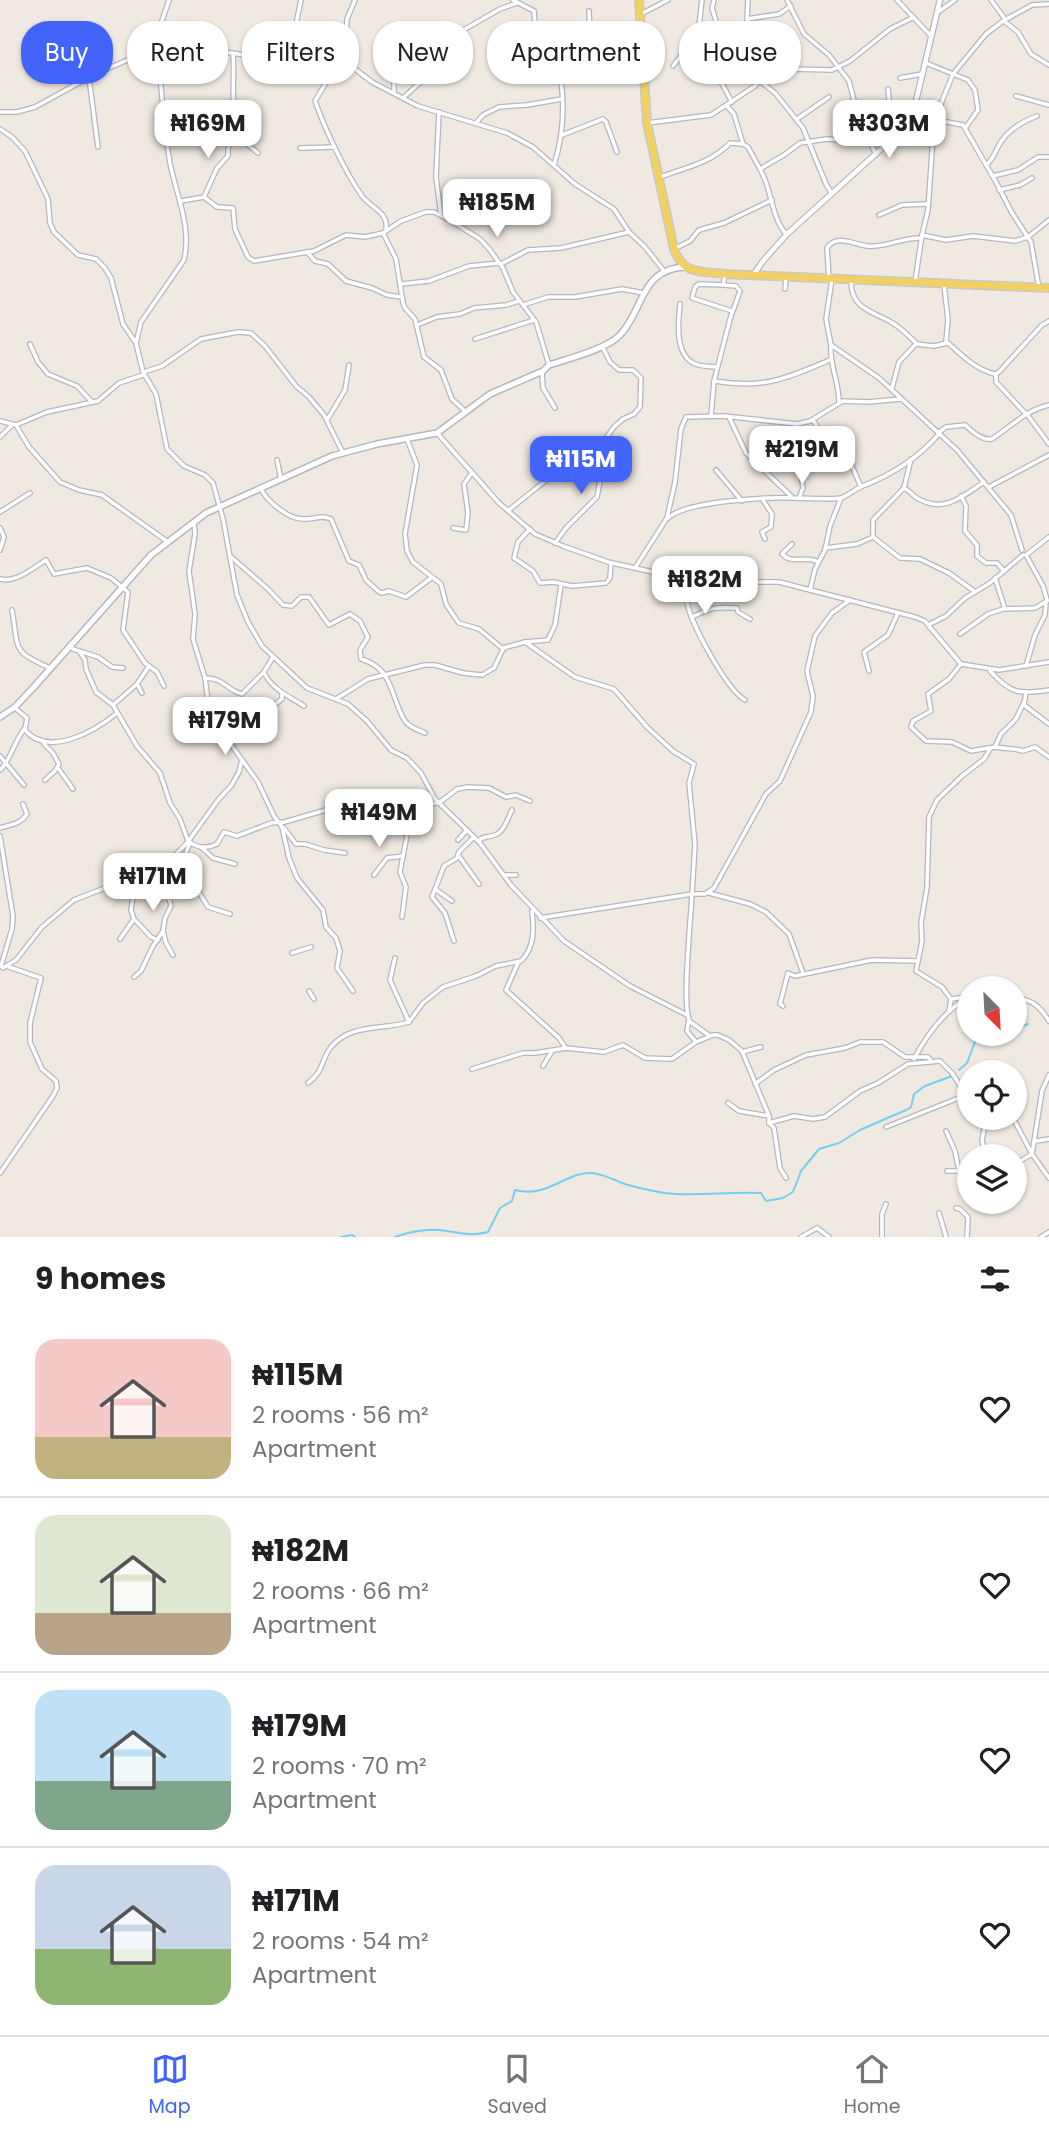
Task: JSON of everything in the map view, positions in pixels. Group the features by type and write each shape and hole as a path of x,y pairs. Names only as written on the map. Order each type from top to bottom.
{"main road":[{"path":"639,0 640,21"},
{"path":"644,84 647,123 674,248 677,258 685,267"},
{"path":"0,717 15,707 151,555 194,522 220,506 343,453 437,433 490,394 543,371 549,365 602,346 620,336 653,281 664,271 685,267 725,274 1049,288"}],"street":[{"path":"161,21 169,0"},
{"path":"297,21 301,0"},
{"path":"347,21 355,0"},
{"path":"639,15 668,0"},
{"path":"673,66 698,34 702,0"},
{"path":"714,0 712,8 718,28 716,66 732,102"},
{"path":"748,0 747,19 779,14 790,6"},
{"path":"787,0 804,34 829,55 849,80 856,111 876,155"},
{"path":"897,0 933,37"},
{"path":"753,275 787,234 911,122 940,0"},
{"path":"938,12 955,0"},
{"path":"991,0 1004,20 1018,32 1031,54 1049,65"},
{"path":"473,25 515,2 534,11 535,21"},
{"path":"915,282 928,204 933,121 953,74 986,34 1004,20 1032,5 1049,4"},
{"path":"589,11 590,21"},
{"path":"801,69 838,67 850,61 890,29 912,18"},
{"path":"228,52 242,54"},
{"path":"233,53 234,106 239,133 249,146 258,152"},
{"path":"926,64 970,81 978,102 978,110 965,128"},
{"path":"359,72 418,106 476,123 527,143 545,155 575,184 614,209 629,232 664,271"},
{"path":"900,78 924,74"},
{"path":"0,111 27,110 77,84"},
{"path":"90,84 98,147"},
{"path":"136,343 141,322 184,260 185,225 170,163 161,84"},
{"path":"325,84 315,101 334,147 360,194 382,214 387,225 385,231 395,253 405,308 417,325 424,357 441,370 452,399 465,411"},
{"path":"394,84 394,94"},
{"path":"403,98 419,84"},
{"path":"554,165 562,135 560,84"},
{"path":"647,123 711,115 756,84"},
{"path":"764,84 776,94 797,120 832,194"},
{"path":"888,89 890,108 903,131"},
{"path":"1016,96 1049,105"},
{"path":"797,120 829,97"},
{"path":"476,123 483,115 499,107 562,99"},
{"path":"727,106 734,114 743,144"},
{"path":"439,112 436,177 441,215"},
{"path":"986,165 995,157 997,148 1016,126 1037,116"},
{"path":"562,135 603,119 617,152"},
{"path":"911,122 960,123 965,128 1034,249 1039,288"},
{"path":"0,129 18,142 25,151 48,199 48,212 54,232 78,255 96,260 111,278 123,324 136,343 144,374 156,394 167,449 184,466 209,478 213,483 220,506 232,575 242,610 253,633 273,657 307,688 348,704 367,721 386,745 407,758 421,774 439,803 478,841 532,909 564,941 630,986 687,1015"},
{"path":"204,197 217,168 229,156 232,136 239,133"},
{"path":"760,169 800,143 827,138 869,142"},
{"path":"660,177 696,166 718,155 730,143 743,144 748,147 760,169 779,226 787,234"},
{"path":"300,148 334,147"},
{"path":"993,176 1026,166 1038,157 1049,157"},
{"path":"999,190 1020,185 1032,178"},
{"path":"180,202 204,197 217,207 233,208 235,229 248,257 254,261 314,251 346,235 365,237 390,230 401,221 426,212 441,215 485,243 521,303 536,322 549,365"},
{"path":"674,248 690,240 699,230 724,223 772,200"},
{"path":"878,215 902,205 928,204"},
{"path":"839,402 838,381 830,360 827,310 831,279 827,248 833,242 838,240 883,247 899,240 922,237 946,240 966,236 1006,241 1028,237 1049,220"},
{"path":"401,285 429,281 469,266 500,264 528,250 561,248 629,232"},
{"path":"306,252 315,261 328,264 346,281 387,295 402,297"},
{"path":"723,285 725,274"},
{"path":"785,289 787,277"},
{"path":"851,279 853,293 860,307 892,322 917,344 940,345 946,341"},
{"path":"711,416 716,367 740,291 739,288 723,285 699,284 695,287 692,298 732,311"},
{"path":"944,284 948,320 946,341"},
{"path":"417,325 474,308 548,297 575,297 622,289 645,293"},
{"path":"680,304 680,340 684,355 694,364 716,367"},
{"path":"475,339 534,320"},
{"path":"1049,321 1042,325 994,377 1049,444"},
{"path":"0,437 14,425 47,412 104,399 119,383 163,366 201,339 238,332 251,333 265,346 327,420 343,453"},
{"path":"946,341 977,366 988,372 998,373"},
{"path":"30,344 37,362 48,374 77,386 92,402"},
{"path":"892,388 899,362 917,344"},
{"path":"831,345 892,388 957,450 1011,514 1025,553 1048,601 1026,666"},
{"path":"509,510 555,473 576,461 592,457 623,419 634,414 640,407 641,378 633,370 619,370 615,367 602,346"},
{"path":"713,380 761,384 805,372 830,360"},
{"path":"327,420 345,390 349,365"},
{"path":"543,371 543,388 555,408"},
{"path":"667,518 684,420 690,416 796,424 813,420 839,402 901,399"},
{"path":"635,568 667,518 674,512 742,501 792,497 841,498 878,481 911,459 924,450 946,427 965,425 988,440 1010,427 1025,413 1049,405"},
{"path":"729,417 746,453 792,497"},
{"path":"813,420 832,452 851,464 861,487"},
{"path":"0,421 14,425 29,447 60,482 102,495 168,542"},
{"path":"437,433 499,503 539,537 555,543 611,563 635,568 694,575 720,575 754,582 779,582 915,617 925,621 961,664 990,670 1049,662"},
{"path":"407,439 417,465 404,543 413,562 441,584 446,604 459,623 479,629 503,649"},
{"path":"555,543 597,496 600,481 615,468 612,458 601,444"},
{"path":"988,488 1049,456"},
{"path":"873,537 873,520 904,488 911,459"},
{"path":"276,460 281,479"},
{"path":"716,470 742,501"},
{"path":"453,528 466,530 468,513 464,484 471,474"},
{"path":"799,498 803,488 802,475"},
{"path":"904,488 919,500 938,506 950,504 984,482"},
{"path":"261,489 278,507 296,517 331,519 349,561 359,565 366,580 377,591 389,591 406,597 431,578"},
{"path":"0,512 30,493"},
{"path":"961,496 966,506 965,531 977,545 976,556 986,563 997,564 1004,570"},
{"path":"810,590 841,498"},
{"path":"763,500 772,514 771,527 762,533 765,539"},
{"path":"194,522 190,571 195,614 193,639 205,678 206,698 211,713 241,761 258,782 281,824 297,878 323,910 326,926 335,936 340,950 337,968 353,991"},
{"path":"0,528 4,537 0,550"},
{"path":"530,529 518,542 514,558 533,571 540,583 606,583 610,579 611,563"},
{"path":"825,548 857,544 873,537"},
{"path":"873,537 900,558 920,559 949,573 974,591"},
{"path":"928,625 946,616 974,591 1049,537"},
{"path":"792,544 782,554 784,558 792,561 814,559 818,562"},
{"path":"229,555 283,605 292,606 301,597 309,597 329,625 350,614 356,617 368,637 360,650 361,659 379,667 386,674 405,721 425,733"},
{"path":"0,579 20,576 46,560 54,574 87,568 111,578 128,594 123,630 149,666 157,672 164,686"},
{"path":"694,575 687,599 692,617 726,681 737,695 745,700"},
{"path":"995,578 1005,610"},
{"path":"334,699 368,679 430,664 482,675 494,668 503,649 525,642 548,640 555,625 561,585"},
{"path":"708,893 714,888 766,794 780,781 811,712 813,696 807,671 815,636 832,613 850,600"},
{"path":"960,634 988,614 1002,608 1031,608 1048,601"},
{"path":"692,617 721,606 737,608 738,612 750,619"},
{"path":"12,610 19,652 26,658 50,668"},
{"path":"869,671 864,652 888,635 898,613"},
{"path":"525,642 575,677 614,689 647,727 673,751 694,764 689,783 695,845 687,1033 696,1042"},
{"path":"70,645 98,657 112,667 123,668"},
{"path":"79,651 96,692 113,705 137,747 160,773 170,803 189,841 184,859 189,864 197,889 211,909 230,914"},
{"path":"205,678 218,679 237,694 242,694 264,672 273,657"},
{"path":"961,664 949,679 928,694 931,711 913,721 911,727 920,738 926,741 952,742 971,751 995,747 1008,750 1017,748 1023,751 1035,747 1049,757"},
{"path":"113,705 137,684 149,666"},
{"path":"990,670 1001,685 1016,692 1049,690"},
{"path":"264,672 267,679 281,691 304,706"},
{"path":"137,684 142,693"},
{"path":"266,711 282,699 281,691"},
{"path":"995,747 1001,734 1016,719 1026,692"},
{"path":"1024,702 1028,709 1049,724"},
{"path":"273,713 274,706"},
{"path":"15,707 27,718 28,733 53,753 59,764 58,768 73,789"},
{"path":"39,741 64,742 117,713"},
{"path":"0,770 7,763 12,746 26,728"},
{"path":"949,1011 951,999 942,987 916,971 928,887 929,817 937,800 984,759 990,749"},
{"path":"0,756 24,785"},
{"path":"173,956 163,931 164,918 172,903 163,868 189,841 231,786 239,772 241,761"},
{"path":"45,780 58,768"},
{"path":"201,847 216,845 225,832 237,836 271,823 281,824 353,805 439,803 457,789 468,787 489,788 506,797 516,794 530,801"},
{"path":"0,828 13,825 25,817 27,814 23,804"},
{"path":"382,804 379,809 381,814 407,835 401,872 406,887 402,917"},
{"path":"478,841 483,836 501,832 512,810"},
{"path":"281,824 296,844 303,843 345,853"},
{"path":"458,840 466,831"},
{"path":"0,835 13,916 1,967 41,978 30,1023 30,1042 42,1069 57,1081 53,1096 0,1173"},
{"path":"454,941 445,913 432,899 444,866 473,838"},
{"path":"189,841 214,858 235,864"},
{"path":"453,851 479,884"},
{"path":"374,875 387,858 403,856"},
{"path":"7,967 19,957 42,927 74,900 166,864"},
{"path":"504,875 516,875"},
{"path":"136,876 131,910 134,919 151,937 158,940"},
{"path":"435,889 452,901"},
{"path":"540,918 708,893 750,904 766,912 789,934 803,973"},
{"path":"532,909 533,939 506,990 559,1038 566,1048"},
{"path":"120,939 134,919"},
{"path":"134,977 141,971 163,931"},
{"path":"292,954 311,947"},
{"path":"395,958 390,980 409,1022"},
{"path":"783,1006 780,1004 788,973 795,976 872,960 918,961"},
{"path":"308,1083 320,1072 331,1048 347,1035 368,1028 409,1022 423,1003 443,987 496,966 518,963"},
{"path":"309,990 314,999"},
{"path":"951,999 957,998"},
{"path":"1027,1000 1042,1009 1049,1021"},
{"path":"911,1063 923,1040 957,1005"},
{"path":"689,1021 710,1036"},
{"path":"472,1069 523,1053 566,1048 604,1052 623,1045 645,1058 672,1059 696,1042 721,1035 747,1058 769,1116 769,1123 777,1137 780,1168 786,1178"},
{"path":"755,1084 774,1070 806,1055 845,1048 860,1042 883,1042 900,1055 928,1057 931,1061"},
{"path":"742,1052 761,1047"},
{"path":"543,1066 552,1051"},
{"path":"769,1123 794,1116 813,1119 825,1117 860,1091 911,1063 940,1061 957,1081"},
{"path":"1027,1157 1032,1154 1036,1141 1042,1091 1049,1075"},
{"path":"886,1127 936,1105 957,1100"},
{"path":"728,1103 739,1111 769,1116"},
{"path":"1019,1130 1049,1178"},
{"path":"946,1131 957,1156"},
{"path":"1036,1141 1049,1139"},
{"path":"947,1171 957,1171"},
{"path":"882,1237 882,1214 886,1204"},
{"path":"956,1208 968,1217 967,1237"},
{"path":"939,1213 946,1237"},
{"path":"801,1237 817,1228 829,1237"},
{"path":"1041,1237 1049,1233"}],"waterway":[{"path":"968,1060 973,1046"},
{"path":"395,1237 428,1230 469,1234 488,1232 500,1208 512,1201 515,1190 537,1191 574,1176 592,1173 664,1193 761,1193 766,1201 783,1198 793,1192 801,1171 819,1149 839,1143 860,1130 906,1110 911,1107 914,1094 925,1086 952,1076"},
{"path":"341,1237 355,1237"}]}
